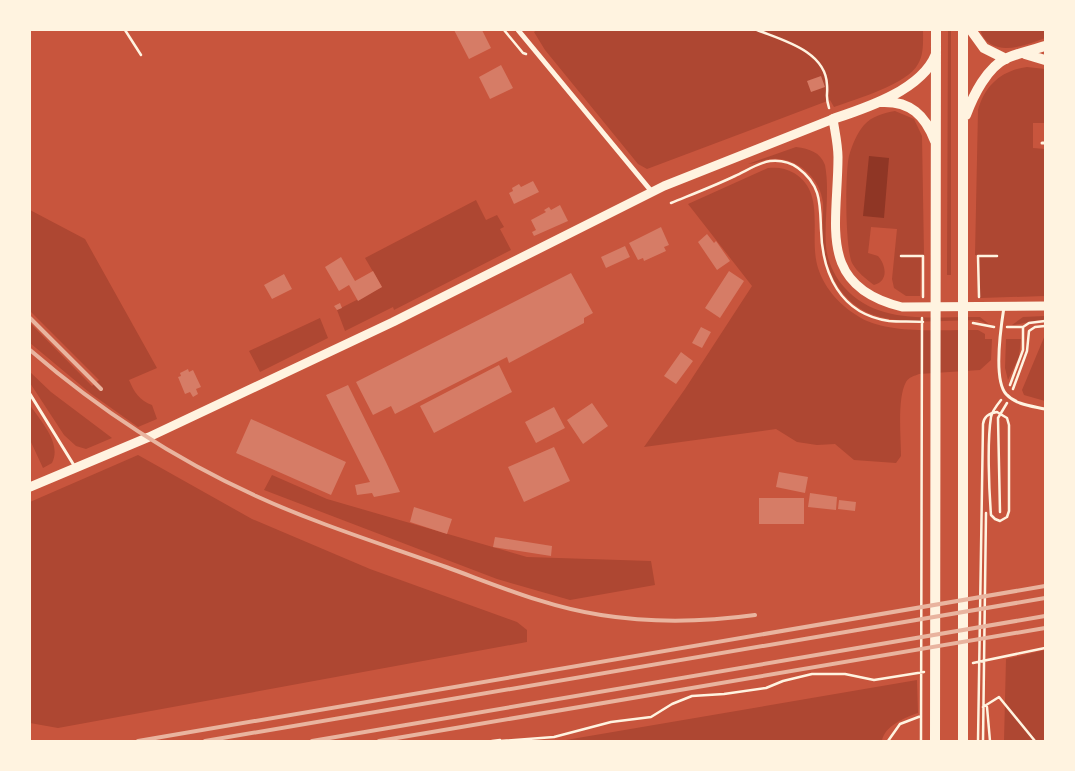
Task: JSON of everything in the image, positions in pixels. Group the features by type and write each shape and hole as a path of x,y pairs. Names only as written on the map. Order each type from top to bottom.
{"main road":[{"path":"935,741 935,406 938,148 936,30"},
{"path":"963,30 963,741"},
{"path":"971,30 984,48 1006,59"},
{"path":"963,121 982,84 996,66 1006,59 1045,46"},
{"path":"30,487 149,437 393,322 652,192 716,164 881,102 916,79 930,64 937,51"},
{"path":"1022,54 1045,60"},
{"path":"881,102 900,103 917,111 930,130 938,148"},
{"path":"833,119 838,155 838,255 844,271 860,289 882,302 902,307 1045,306"}],"street":[{"path":"518,30 652,192"}],"lane":[{"path":"1004,307 1001,328 999,380 1003,390 1020,404 1045,409"},
{"path":"30,394 75,468"}],"path":[{"path":"125,30 141,55"},
{"path":"757,30 802,48 819,65 827,85 825,94 833,119"},
{"path":"671,203 761,164 780,161 792,164 808,175 817,188 821,203 822,251 829,277 842,295 856,308 889,321"},
{"path":"900,256 923,256 922,298"},
{"path":"978,304 978,256 998,256"},
{"path":"921,741 922,308"},
{"path":"1000,512 998,418 1010,397 1027,351 1029,331 1035,327 1045,326"},
{"path":"978,741 983,424 986,416 997,412 1007,418 1010,424 1009,511 1007,516 1000,521 991,516 990,456"},
{"path":"982,741 986,513"},
{"path":"969,663 1045,648"},
{"path":"492,741 554,737 611,722 651,717 672,704 692,696 766,688 783,681 812,674 845,674 874,680 933,670"},
{"path":"990,741 987,707 999,697 1035,741"}],"shaded area":[{"path":"537,30 923,30 923,43 920,60 912,71 904,78 880,90 834,107 830,100 647,169 638,164 545,50 534,32"},
{"path":"948,30 951,30 951,275 947,275"},
{"path":"980,30 1045,30 1045,38 1018,47 1000,47 992,45 985,39"},
{"path":"1027,67 1045,69 1045,123 1033,123 1033,148 1045,149 1045,296 980,298 979,255 975,255 978,110 985,93 996,80 1010,71"},
{"path":"895,111 914,119 922,136 924,255 921,255 920,296 906,296 894,288 892,279 897,229 871,227 868,253 878,256 885,272 882,280 874,285 852,263 848,242 846,193 849,156 853,143 861,128 867,122 878,115"},
{"path":"796,147 814,152 825,165 827,185 827,251 834,273 844,287 858,299 873,308 890,313 925,317 980,317 990,325 978,320 924,322 883,318 860,309 851,302 837,285 828,264 822,237 823,203 814,180 802,168 786,160 770,159 748,164"},
{"path":"869,156 889,158 884,218 863,216"},
{"path":"768,168 781,168 794,173 804,182 810,192 815,216 815,256 818,268 825,284 847,309 861,318 887,327 918,330 978,330 985,334 985,339 992,339 991,360 980,370 919,374 907,380 903,389 900,407 901,456 896,463 854,460 835,444 817,445 797,442 776,429 644,447 685,389 752,286 688,204"},
{"path":"476,200 486,220 497,215 504,227 500,229 511,250 394,310 393,307 345,331 337,310 382,287 365,258"},
{"path":"30,210 85,239 157,368 129,380 138,396 152,405 157,419 138,427 90,393 30,343 30,323 92,386 99,380 30,311"},
{"path":"1045,316 1045,320 1012,325 1023,317"},
{"path":"320,318 328,338 260,372 249,351"},
{"path":"1045,335 1045,401 1024,395 1022,390"},
{"path":"1006,339 1021,339 1019,357 1008,380 1005,368"},
{"path":"30,372 51,392 112,438 86,449 76,446 64,435 30,383"},
{"path":"30,405 49,433 54,448 52,463 43,468 30,440"},
{"path":"138,455 252,519 370,569 517,622 527,630 527,642 58,728 30,723 30,502"},
{"path":"272,475 327,499 527,557 651,561 655,585 570,600 497,579 264,490"},
{"path":"1045,650 1045,741 1004,741 1006,659"},
{"path":"917,680 918,713 891,727 882,741 560,741"}],"building":[{"path":"454,30 482,30 491,48 469,59"},
{"path":"501,65 513,88 490,99 479,77"},
{"path":"821,76 825,87 811,92 807,81"},
{"path":"533,181 539,192 514,204 509,193 513,191 512,188 519,184 521,187"},
{"path":"560,205 568,221 534,236 532,232 536,230 531,220 546,212 544,210 549,207 551,210"},
{"path":"661,227 669,245 664,247 666,251 644,261 643,258 638,260 629,243"},
{"path":"707,234 714,243 716,241 730,261 717,270 698,242"},
{"path":"625,246 630,257 606,268 601,257"},
{"path":"341,257 355,281 373,271 382,287 358,301 349,285 339,291 325,267"},
{"path":"729,271 744,281 720,318 705,308"},
{"path":"571,273 593,313 584,318 584,323 509,363 507,357 395,414 391,406 373,415 356,382"},
{"path":"284,274 292,289 272,299 264,285"},
{"path":"340,303 342,308 337,310 334,306"},
{"path":"701,327 711,332 702,348 692,343"},
{"path":"681,352 693,361 676,384 664,376"},
{"path":"499,365 512,392 434,433 420,406"},
{"path":"188,369 189,372 193,370 201,387 196,389 198,394 193,397 190,392 185,394 178,377 181,376 180,373"},
{"path":"348,385 400,492 374,497 372,493 357,495 355,485 370,482 326,395"},
{"path":"592,403 608,426 583,444 567,420"},
{"path":"554,407 565,428 536,443 525,422"},
{"path":"251,419 346,462 331,495 236,453"},
{"path":"554,447 570,481 524,502 508,467"},
{"path":"779,472 808,477 805,493 776,487"},
{"path":"810,493 837,497 836,510 808,507"},
{"path":"759,498 804,498 804,524 759,524"},
{"path":"839,500 856,502 855,511 838,509"},
{"path":"414,507 452,519 447,534 410,522"},
{"path":"495,537 552,546 551,556 493,547"}],"railway":[{"path":"30,318 101,389"},
{"path":"30,350 82,392 167,449 256,496 326,525 522,595 561,607 620,618 658,620 697,620 755,615"},
{"path":"138,741 1045,586"},
{"path":"205,741 1045,598"},
{"path":"312,741 1045,616"},
{"path":"379,741 1045,628"}]}
